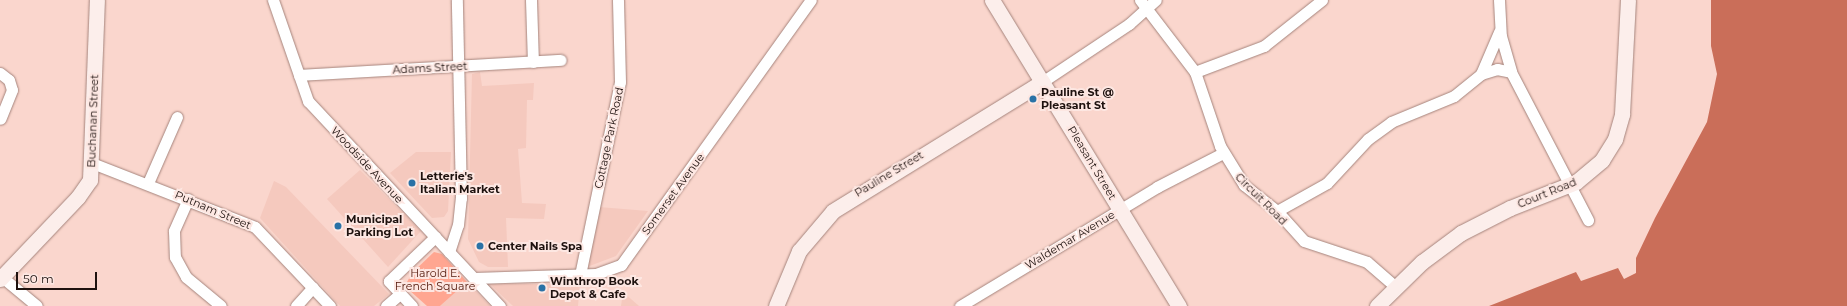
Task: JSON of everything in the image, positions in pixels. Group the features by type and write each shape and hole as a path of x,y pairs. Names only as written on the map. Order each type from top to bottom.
{"street":[{"name":"Buchanan Street","path":"1,278 81,194 90,180 92,163 97,0"},
{"name":"Woodside Avenue","path":"273,0 308,101 500,306"},
{"path":"449,252 458,225 460,198 461,66 457,0"},
{"path":"531,0 533,62"},
{"name":"Cottage Park Road","path":"580,275 620,82 618,0"},
{"name":"Pleasant Street","path":"992,0 1179,306"},
{"name":"Circuit Road","path":"1140,0 1195,72 1223,153 1244,185 1277,211 1308,243 1367,262 1396,287"},
{"path":"1042,82 1147,9 1156,0"},
{"path":"1195,72 1264,46 1322,0"},
{"path":"1499,0 1500,30 1511,72 1588,220"},
{"name":"Court Road","path":"1377,306 1429,257 1468,229 1570,185 1598,165 1619,130 1627,56 1628,0"},
{"name":"Somerset Avenue","path":"474,278 580,275 607,272 625,261 811,1"},
{"path":"1481,74 1500,30"},
{"name":"Adams Street","path":"299,75 561,60"},
{"path":"1277,211 1327,183 1385,126 1454,96 1481,74 1497,69 1511,72"},
{"path":"0,73 12,87 3,104 0,119"},
{"name":"Pauline Street","path":"776,306 799,250 832,211 1042,82"},
{"path":"148,183 177,117"},
{"name":"Waldemar Avenue","path":"960,306 1120,210 1223,153"},
{"name":"Putnam Street","path":"92,163 148,183 255,227 330,306"},
{"path":"188,199 174,231 175,257 186,277 221,306"},
{"path":"412,306 389,281 434,237"},
{"path":"1,278 37,306"},
{"path":"296,306 313,287"},
{"path":"386,306 400,294"}],"shaded area":[{"path":"1711,0 1847,0 1847,306 1489,306 1576,272 1581,281 1618,268 1624,279 1636,273 1636,258 1655,218 1707,122 1717,74 1711,46"},
{"path":"480,72 482,86 534,83 533,100 527,100 526,148 518,149 522,203 546,204 544,219 506,218 508,267 488,267 479,262 468,239 472,74"},
{"path":"416,152 451,152 448,211 444,217 432,218 390,173"},
{"path":"360,170 421,231 388,267 327,199"},
{"path":"274,181 286,187 389,294 374,306 340,306 260,218"},
{"path":"599,207 648,211 616,256 587,267"},
{"path":"467,282 490,306 440,306"},
{"path":"490,284 580,284 578,306 513,306"},
{"path":"623,292 639,306 621,306"}],"green space":[{"name":"Harold E. French Square","path":"434,252 442,254 467,282 440,306 427,306 409,290 407,282 412,273"}],"place":[{"name":"Pauline St @ Pleasant St","path":"1033,99"},
{"name":"Letterie's Italian Market","path":"412,183"},
{"name":"Municipal Parking Lot","path":"338,226"},
{"name":"Center Nails Spa","path":"480,246"},
{"name":"Winthrop Book Depot & Cafe","path":"542,288"}]}
